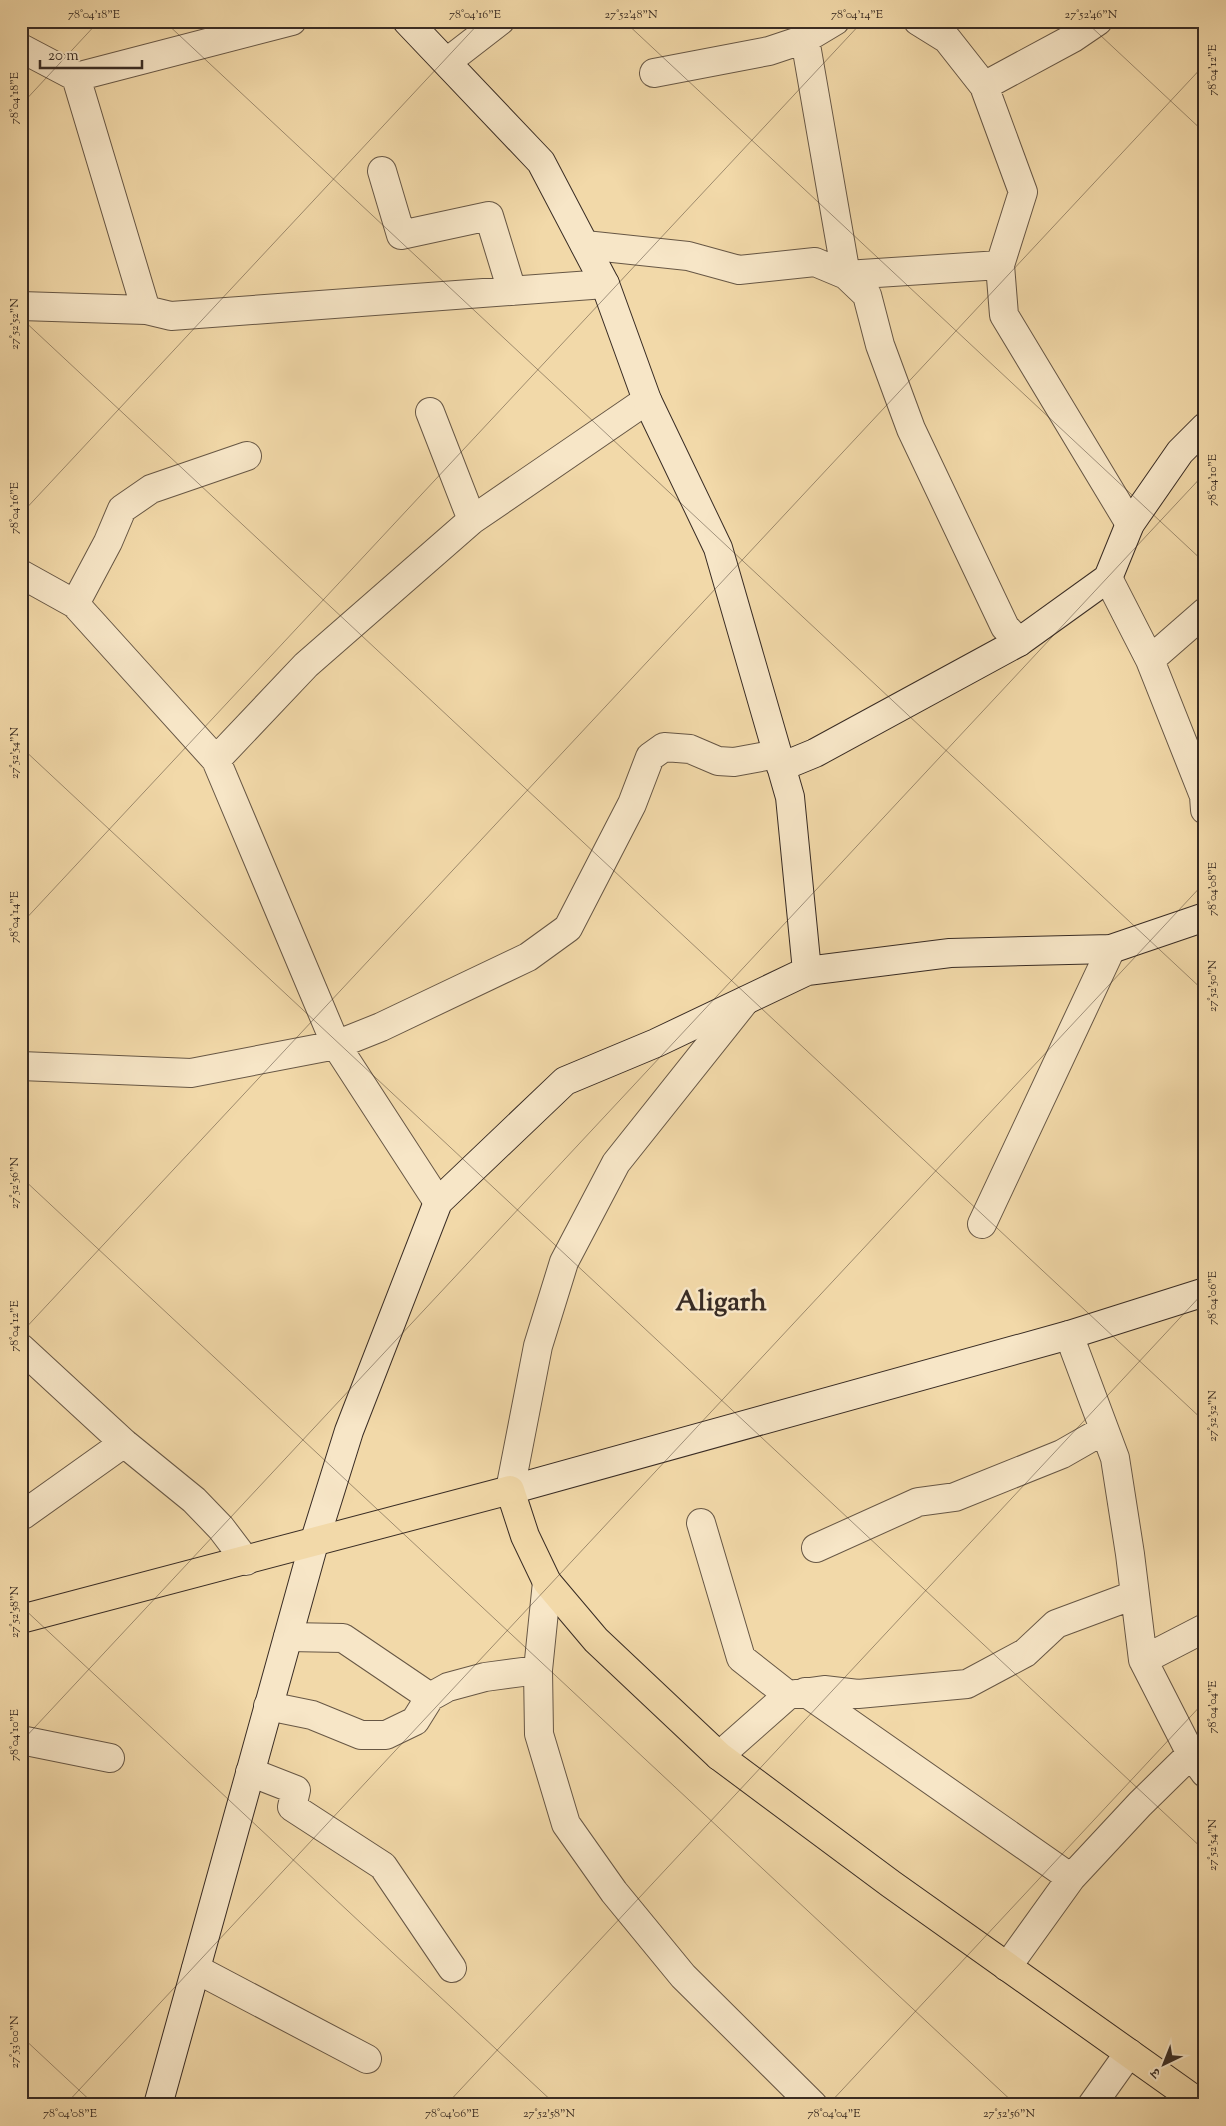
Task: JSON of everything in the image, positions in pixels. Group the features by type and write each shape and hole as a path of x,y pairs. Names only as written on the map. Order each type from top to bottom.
{"main road":[{"path":"21,1620 510,1490 525,1536 547,1582 596,1640 719,1756 891,1884 1202,2105"}],"street":[{"path":"21,48 76,76 292,21"},
{"path":"407,21 541,162 605,284 647,400 718,548 790,797 807,971"},
{"path":"447,62 500,21"},
{"path":"654,73 769,51 806,39 835,21"},
{"path":"918,21 948,39 984,86 1023,192 1000,265 1004,315 1130,524"},
{"path":"984,86 1073,38 1098,21"},
{"path":"806,39 846,275"},
{"path":"76,76 146,310"},
{"path":"382,171 401,234 489,216 512,291"},
{"path":"585,245 688,256 739,270 815,262 846,275 866,295 880,344 911,429 1005,627 1019,642"},
{"path":"846,275 1000,265"},
{"path":"21,306 146,310 171,316 605,284"},
{"path":"216,760 306,665 472,520 647,400"},
{"path":"430,412 472,520"},
{"path":"21,1066 191,1073 336,1045 381,1027 528,957 568,928 632,804 650,756 664,747 690,749 718,761 734,762 779,761 815,753 1019,642 1108,578 1130,524 1180,452 1205,427"},
{"path":"75,604 108,542 122,509 151,489 247,456"},
{"path":"21,574 75,604 216,760 336,1045 438,1202"},
{"path":"1108,578 1150,660 1204,800"},
{"path":"1150,660 1205,612"},
{"path":"158,2105 314,1543 349,1431 438,1202 565,1081 656,1043 807,971 950,953 1111,949 1205,917"},
{"path":"982,1224 1111,949"},
{"path":"745,1001 616,1163 564,1262 538,1346 510,1490 1069,1335 1205,1292"},
{"path":"1008,1967 1071,1878 1140,1804 1198,1764 1143,1660 1130,1554 1115,1458 1069,1335"},
{"path":"21,1348 124,1443 194,1500 221,1528 246,1561"},
{"path":"816,1548 918,1502 954,1497 1062,1454 1104,1430"},
{"path":"23,1515 124,1443"},
{"path":"701,1523 741,1658 1071,1878"},
{"path":"547,1582 538,1670 539,1734 566,1824 614,1892 683,1976 813,2105"},
{"path":"719,1756 796,1693 824,1690 858,1694 967,1684 1025,1653 1056,1624 1134,1595"},
{"path":"1143,1660 1205,1628"},
{"path":"288,1637 343,1638 430,1696"},
{"path":"268,1706 312,1715 361,1736 386,1735 415,1721 430,1696 448,1686 485,1677 538,1670"},
{"path":"21,1740 110,1758"},
{"path":"250,1772 296,1790 292,1807 383,1866 452,1968"},
{"path":"196,1969 367,2059"},
{"path":"1092,2105 1129,2053"}],"district":[{"name":"Aligarh","path":"721,1303"}]}
